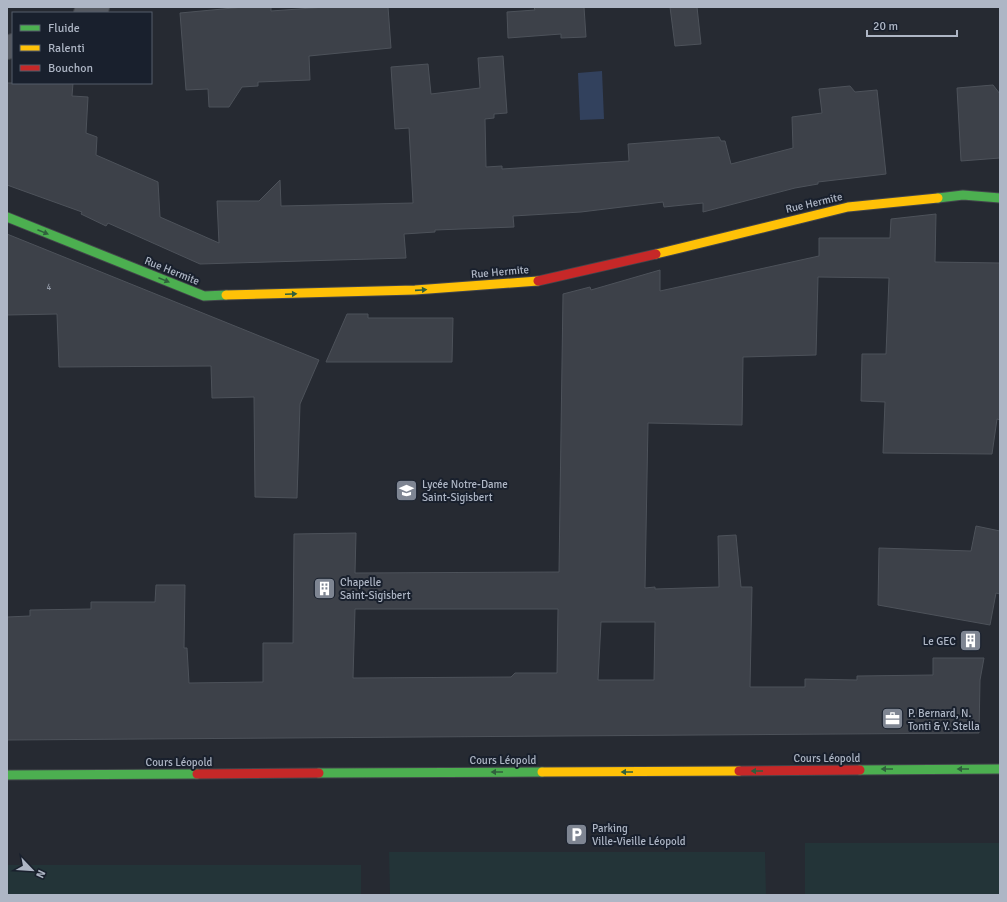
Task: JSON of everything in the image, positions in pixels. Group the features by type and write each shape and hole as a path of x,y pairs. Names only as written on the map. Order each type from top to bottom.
{"street":[{"path":"87,12 98,7"},
{"name":"Rue Hermite","path":"7,217 204,296 414,290 526,283 547,280 848,207 963,195 1000,198"},
{"name":"Cours Léopold","path":"7,775 1000,769"}],"shaded area":[{"path":"805,843 1000,843 1000,895 805,895"},
{"path":"389,852 765,852 766,895 390,895"},
{"path":"7,865 361,865 361,895 7,895"}],"water":[{"path":"602,71 604,119 580,120 578,73"}],"building":[{"path":"244,7 271,7 271,11 326,7 388,7 391,48 309,56 310,80 258,82 258,86 242,87 229,107 209,107 208,89 186,90 180,13"},
{"path":"534,7 584,7 586,37 561,38 561,34 508,38 507,12 535,10"},
{"path":"670,7 697,7 701,44 675,46"},
{"path":"503,56 507,113 494,114 494,118 485,119 486,167 502,166 502,169 629,161 628,144 719,137 721,141 725,141 731,164 793,148 792,117 822,113 819,89 850,86 855,92 877,90 886,174 818,182 818,184 795,188 703,212 703,203 664,207 663,202 581,212 513,216 514,227 435,230 435,232 404,234 406,258 200,264 108,223 106,226 81,214 82,212 7,185 7,83 73,84 72,96 88,97 86,133 97,137 96,155 158,182 160,217 219,243 217,201 259,201 280,180 281,206 413,203 409,128 395,129 391,67 428,64 431,94 480,88 478,58"},
{"path":"993,85 1000,94 1000,158 961,161 957,88"},
{"path":"936,214 935,262 1000,263 1000,420 997,419 992,454 883,453 885,402 861,401 862,354 886,354 889,278 818,277 816,355 743,357 742,425 648,423 645,588 719,587 718,536 736,535 741,587 752,587 750,687 805,687 805,679 857,680 857,676 933,675 933,658 984,658 980,680 979,733 7,740 7,617 30,616 30,610 91,609 91,602 155,602 156,585 185,585 184,648 187,648 189,683 263,682 263,643 293,643 294,534 356,533 355,573 559,572 563,294 590,287 591,290 660,270 660,291 819,256 819,238 890,238 891,219","holes":["355,609 558,609 557,673 515,673 511,677 353,678","601,622 655,622 654,680 598,680"]},
{"path":"7,234 319,360 300,404 297,498 255,497 254,397 212,398 211,366 59,367 57,314 7,315"},
{"path":"347,314 368,314 368,318 453,318 452,362 326,362"},
{"path":"976,526 1000,531 1000,594 996,593 990,625 878,605 879,548 971,551"}],"traffic: fast":[{"path":"938,198 963,195 1000,198"},
{"path":"7,217 204,296 226,295"},
{"path":"860,770 1000,769"},
{"path":"319,773 542,772"},
{"path":"7,775 197,774"}],"traffic: slow":[{"path":"656,254 848,207 938,198"},
{"path":"226,295 415,290 538,281"},
{"path":"542,772 739,771"}],"traffic: jam":[{"path":"538,281 656,254"},
{"path":"739,771 860,770"},
{"path":"197,774 319,773"}],"place":[{"name":"Lycée Notre-Dame Saint-Sigisbert","path":"407,490"},
{"name":"Chapelle Saint-Sigisbert","path":"324,588"},
{"name":"Le GEC","path":"971,641"},
{"name":"P. Bernard, N. Tonti & Y. Stella","path":"893,719"},
{"name":"Parking Ville-Vieille Léopold","path":"577,834"}]}
